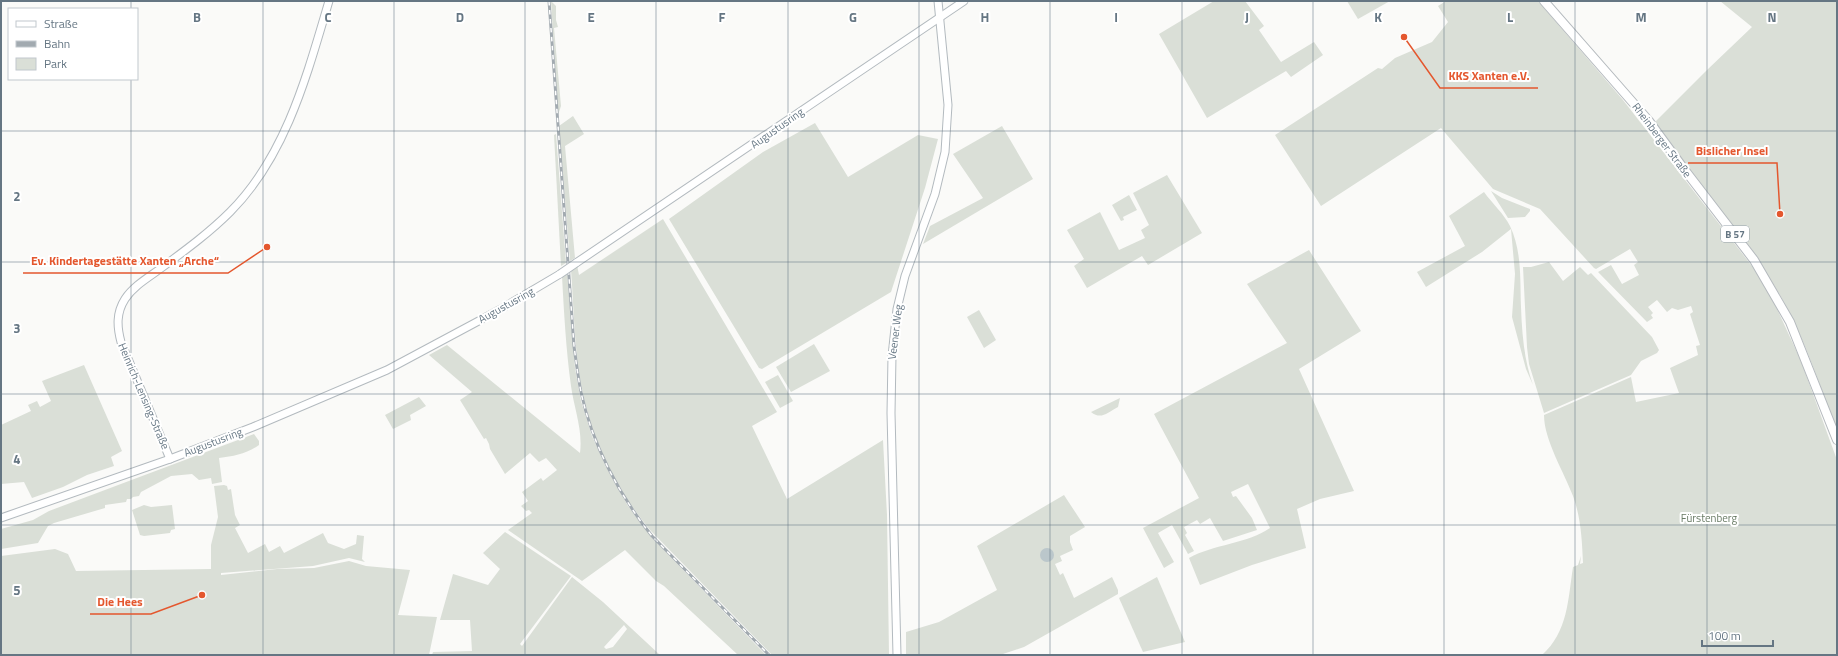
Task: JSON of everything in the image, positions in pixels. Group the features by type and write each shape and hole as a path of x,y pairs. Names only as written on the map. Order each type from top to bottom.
{"main road":[{"name":"Heinrich-Lensing-Straße","path":"170,459 121,342 117,326 119,311 130,292 201,238 245,196 260,175 284,134 292,115 329,1"},
{"name":"Veener Weg","path":"897,655 890,413 892,356 897,312 905,276 935,194 945,152 948,105 938,18 938,1"},
{"name":"Augustusring","path":"1,518 170,459 253,427 387,370 500,309 560,274 679,196 964,1"},
{"name":"Rheinberger Straße","path":"1544,1 1649,121 1754,260 1790,322 1837,440"}],"green space":[{"path":"551,1 556,6 556,20 558,27 554,28 561,106 558,115"},
{"path":"1214,1 1245,1 1264,26 1259,30 1281,62 1314,42 1323,55 1291,77 1286,71 1207,118 1159,34"},
{"path":"1347,1 1390,1 1358,19"},
{"name":"Fürstenberg","path":"1446,1 1538,1 1623,100 1755,270 1772,298 1801,361 1837,460 1837,655 1542,655 1551,646 1562,625 1568,603 1573,567 1578,565 1581,556 1580,564 1583,563 1581,529 1576,504 1547,435 1544,415 1631,377 1636,402 1679,393 1670,368 1698,355 1696,346 1700,345 1690,314 1693,312 1691,306 1678,310 1672,308 1667,312 1657,300 1648,307 1653,313 1651,315 1653,318 1647,322 1598,272 1611,265 1622,284 1639,275 1634,265 1638,262 1630,249 1596,269 1594,268 1540,209 1493,189 1441,128 1321,206 1275,135 1378,68 1382,69 1395,58 1432,42 1448,22 1438,6"},
{"path":"1720,1 1837,1 1837,431 1805,346 1781,297 1767,274 1736,230 1653,124 1752,27"},
{"path":"573,116 584,134 565,146 575,258 570,261 559,126"},
{"path":"815,123 848,177 918,135 938,139 925,188 891,292 762,369 759,368 669,219 763,152"},
{"path":"1002,126 1033,179 923,244 930,226 983,198 953,154"},
{"path":"556,134 566,263 561,266 554,135"},
{"path":"1167,175 1202,233 1148,265 1142,256 1087,288 1074,266 1084,259 1067,230 1100,212 1119,250 1145,238 1141,230 1149,225 1133,193"},
{"path":"1491,191 1502,198 1530,209 1530,211 1525,217 1508,218"},
{"path":"1484,192 1510,226 1517,245 1520,266 1521,317 1524,347 1527,366 1533,385 1526,369 1512,317 1515,274 1511,229 1482,252 1426,287 1417,272 1465,246 1449,216"},
{"path":"1129,195 1137,210 1123,217 1124,220 1121,221 1112,205"},
{"path":"663,219 777,412 752,426 787,499 883,440 887,515 889,655 772,655 650,530 638,515 607,464 586,408 579,374 571,270 577,265 579,275"},
{"path":"1309,250 1361,331 1299,369 1354,491 1320,499 1297,509 1306,548 1252,565 1200,585 1189,558 1199,553 1241,541 1270,528 1248,484 1231,492 1233,497 1236,496 1252,518 1257,530 1223,541 1210,518 1200,524 1197,520 1184,527 1187,533 1185,535 1194,551 1188,554 1172,525 1158,533 1174,562 1164,568 1143,528 1199,498 1154,414 1287,343 1247,284"},
{"path":"1549,262 1563,281 1580,267 1588,275 1591,273 1652,337 1659,350 1657,353 1641,361 1631,375 1544,413 1529,364 1523,267 1531,267"},
{"path":"567,272 575,368 581,401 592,436 606,467 628,506 652,538 766,655 738,655 664,586 656,581 625,550 582,581 508,530 532,513 529,510 526,511 521,506 528,501 522,492 541,478 543,481 557,470 546,458 539,462 530,453 505,474 490,449 486,438 484,439 460,400 472,392 429,355 447,345 580,453 581,444 578,419 572,394 565,331 562,276"},
{"path":"979,310 996,340 984,348 967,317"},
{"path":"814,344 830,371 791,392 776,367"},
{"path":"84,365 122,451 111,457 114,466 87,475 63,487 32,498 24,482 1,484 1,425 31,411 28,405 37,401 40,407 51,401 42,381"},
{"path":"778,375 793,401 780,408 765,382"},
{"path":"419,397 426,406 410,415 411,420 393,429 385,415"},
{"path":"1120,398 1118,407 1104,415 1101,416 1091,412"},
{"path":"254,434 259,441 259,445 240,454 219,458 222,482 212,484 211,478 199,480 192,474 171,476 141,492 139,496 127,499 126,502 105,505 105,508 48,526 38,543 1,549 1,529 33,520 49,511"},
{"path":"214,486 227,486 228,490 231,489 235,515 240,525 235,528 248,553 265,544 269,552 280,546 284,553 323,533 328,543 344,549 356,544 357,535 364,536 362,559 365,562 349,558 313,566 221,573 221,575 277,569 314,568 349,561 366,566 410,570 398,615 437,617 429,655 1,655 1,556 55,549 68,554 76,571 211,569 211,545 218,517"},
{"path":"1064,495 1085,527 1070,536 1070,542 1073,550 1060,556 1062,561 1055,564 1060,575 1063,573 1074,598 1112,577 1118,590 1118,594 1024,647 1000,655 906,655 906,632 939,622 997,590 977,546"},
{"path":"144,505 151,507 172,505 175,529 171,530 170,533 144,536 140,535 132,510"},
{"path":"505,532 571,576 520,644 522,646 572,577 603,602 660,655 432,655 433,652 472,651 470,620 440,620 453,574 488,585 500,569 483,553","holes":["624,625 627,629 613,647 606,649 604,647"]},
{"path":"1157,577 1185,642 1143,652 1119,598"}],"shaded area":[{"path":"1044,548 1050,548 1054,552 1054,558 1050,562 1044,562 1040,558 1040,552"}],"railway":[{"path":"549,1 574,346 581,392 592,431 608,468 618,486 652,536 769,655"}],"place":[{"name":"KKS Xanten e.V.","path":"1404,37"},
{"name":"Bislicher Insel","path":"1780,214"},
{"name":"Ev. Kindertagestätte Xanten „Arche“","path":"267,247"},
{"name":"Die Hees","path":"202,595"}]}
